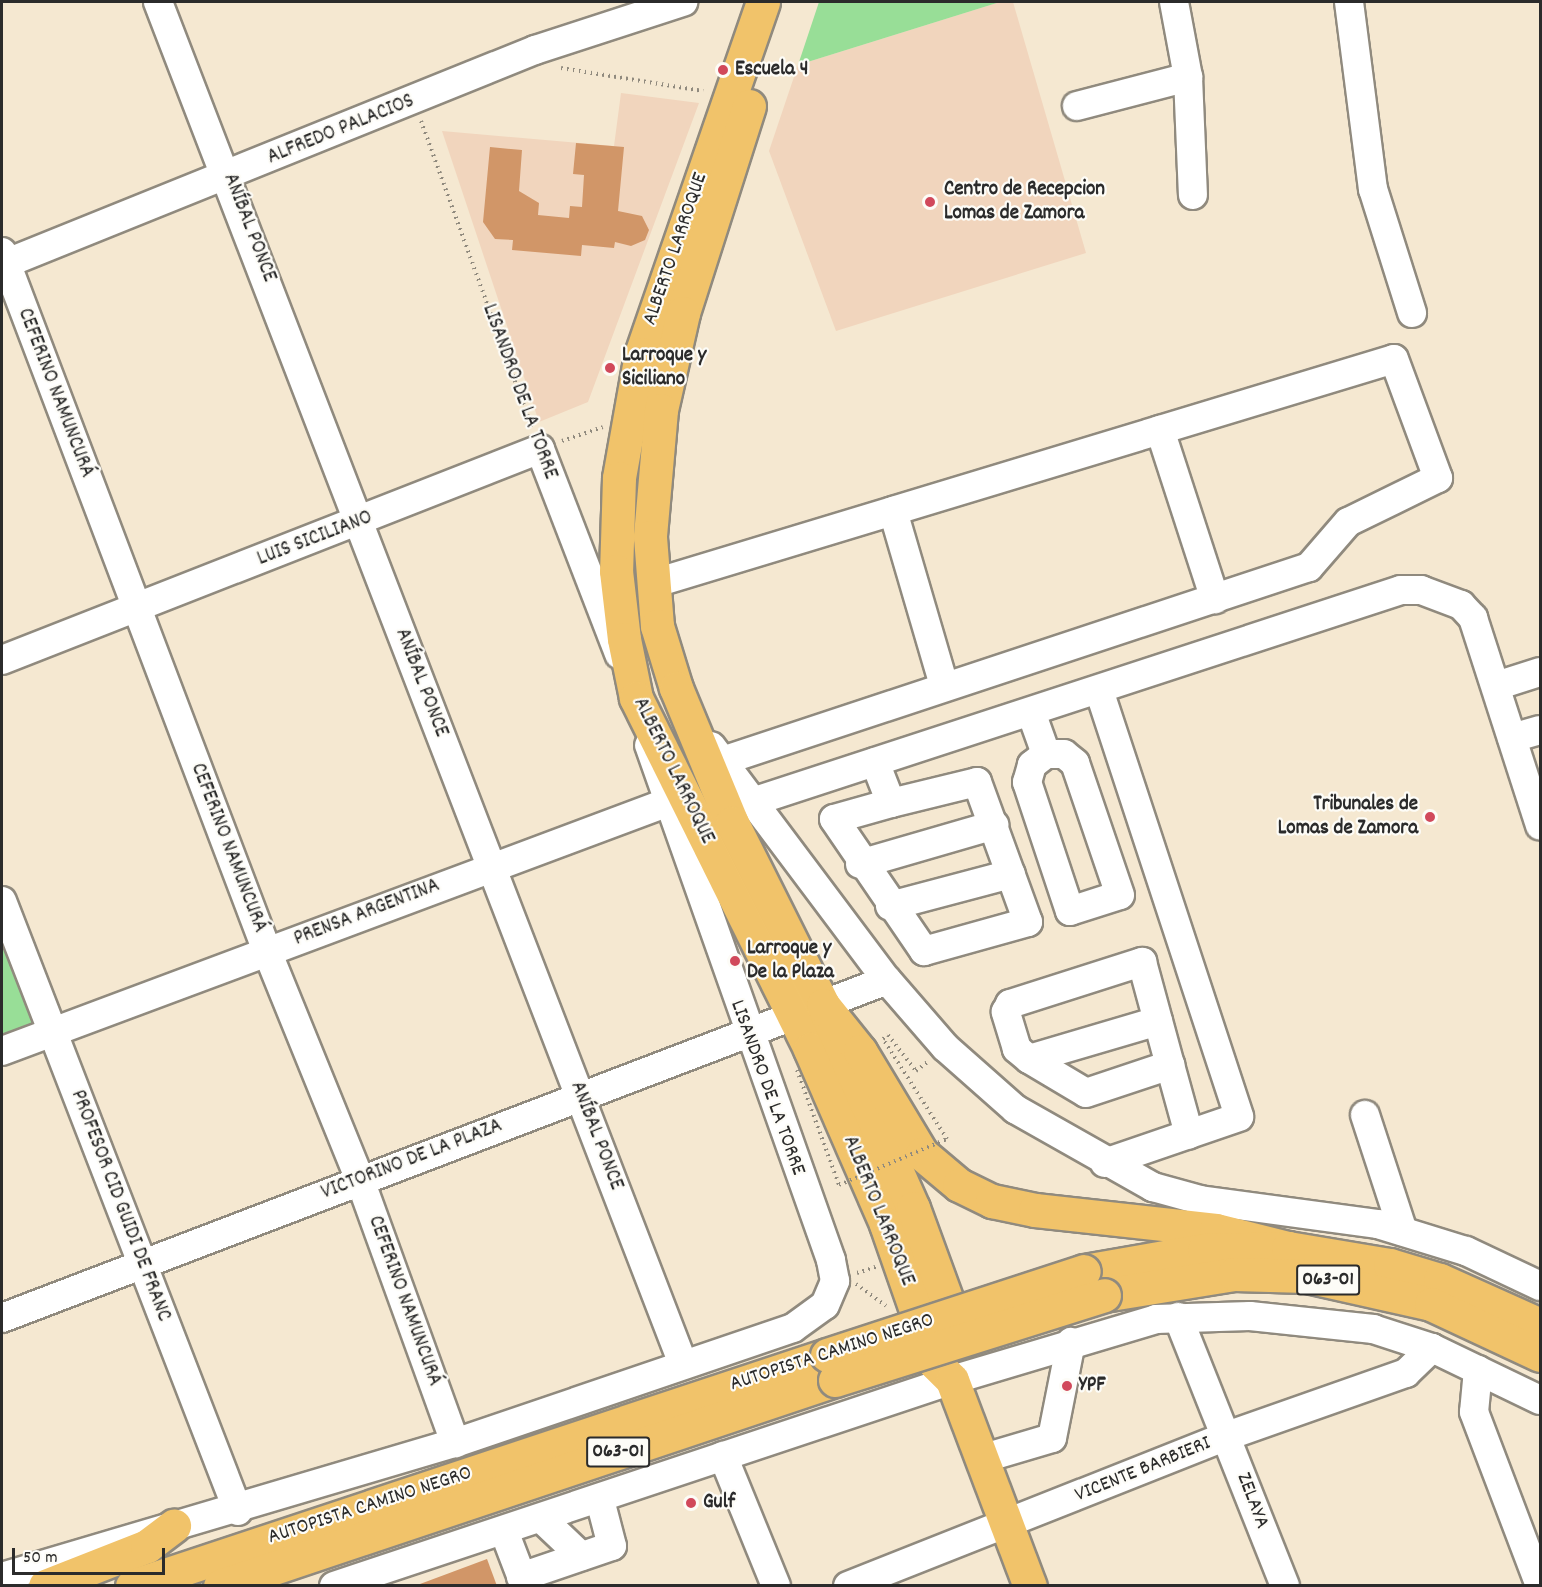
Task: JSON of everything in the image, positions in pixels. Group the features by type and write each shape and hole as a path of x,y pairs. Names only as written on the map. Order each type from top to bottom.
{"main road":[{"name":"ALBERTO LARROQUE","path":"763,2 658,294 628,418 616,530 634,689 809,1010 946,1297 965,1351 952,1380 934,1362 809,1010 687,715 657,626 652,584 651,477 670,357 779,2"},
{"path":"809,1010 860,1051 922,1154 959,1185 992,1201 1035,1210 1216,1230 1288,1248"},
{"name":"AUTOPISTA CAMINO NEGRO","path":"132,1586 1204,1250 1288,1248 1390,1265 1440,1280 1540,1325"},
{"name":"AUTOPISTA CAMINO NEGRO","path":"1094,1283 1234,1274 1306,1276 1431,1304 1540,1355"},
{"name":"AUTOPISTA CAMINO NEGRO","path":"220,1586 831,1367"},
{"path":"952,1380 1030,1586"},
{"path":"45,1586 147,1546 174,1526"}],"street":[{"name":"ANÍBAL PONCE","path":"158,2 229,176 359,523 683,1364"},
{"name":"ALFREDO PALACIOS","path":"3,260 229,176 535,50 683,2"},
{"path":"1174,2 1188,77 1193,195"},
{"path":"1349,2 1373,189 1412,313"},
{"path":"1077,106 1188,77"},
{"name":"CEFERINO NAMUNCURÁ","path":"3,260 267,951 360,1180 455,1443"},
{"path":"652,584 1394,359 1438,478 1348,522 1309,567 944,685 722,761"},
{"path":"1160,430 1215,599"},
{"name":"LUIS SICILIANO","path":"2,660 359,523 540,449"},
{"name":"LISANDRO DE LA TORRE","path":"540,449 634,689 666,803 747,1033 831,1260 835,1281 825,1305 793,1328 683,1364"},
{"path":"893,511 944,685"},
{"path":"752,802 1401,590 1421,590 1461,605 1473,618 1540,825"},
{"path":"1496,686 1540,672"},
{"path":"1099,690 1239,1117 1105,1164"},
{"path":"1031,712 1046,754"},
{"path":"687,715 887,980 945,1047 1015,1109 1105,1164 1184,1196 1403,1231 1466,1251 1540,1286"},
{"path":"1512,738 1540,730"},
{"path":"1046,754 1064,754 1075,763 1120,895 1070,911 1027,782 1032,765 1046,754"},
{"path":"875,762 891,803"},
{"path":"969,780 977,782 994,825 1028,922 924,951 860,864 834,819 969,780"},
{"name":"PRENSA ARGENTINA","path":"2,1051 666,803"},
{"path":"860,864 994,825"},
{"path":"890,906 1011,874"},
{"name":"PROFESOR CID GUIDI DE FRANC","path":"2,901 238,1511"},
{"path":"1170,1065 1086,1093 1029,1059 1017,1049 1006,1012 1010,1004 1142,962 1189,1134"},
{"name":"VICTORINO DE LA PLAZA","path":"2,1318 580,1095 887,980"},
{"path":"1029,1059 1158,1022"},
{"path":"1365,1114 1403,1231"},
{"path":"334,1586 600,1500 723,1456 1071,1342 1178,1317 1317,1321 1373,1329 1432,1348 1540,1400"},
{"name":"ZELAYA","path":"1178,1317 1227,1436 1284,1586"},
{"path":"981,1459 1052,1438 1071,1342"},
{"name":"VICENTE BARBIERI","path":"848,1586 1227,1436 1406,1373 1432,1348"},
{"path":"3,1571 238,1511 455,1443 683,1364"},
{"path":"1478,1370 1474,1412 1540,1586"},
{"path":"723,1456 776,1586"},
{"path":"504,1531 523,1581 612,1546 600,1500"},
{"path":"542,1519 581,1557"}],"path":[{"path":"557,68 702,93 706,83"},
{"name":"LISANDRO DE LA TORRE","path":"414,101 540,449"},
{"path":"540,449 628,418"},
{"path":"797,1070 839,1185 947,1139 883,1039 888,1035 916,1071 945,1047"},
{"path":"892,1311 851,1275 899,1259"}],"shaded area":[{"name":"Centro de Recepcion Lomas de Zamora","path":"1000,2 1013,2 1086,253 836,331 769,151 798,65"},
{"path":"621,93 699,103 588,402 539,422 442,131 614,146"}],"green space":[{"path":"819,2 1000,2 798,65"},
{"path":"2,901 52,1032 2,1051"}],"building":[{"path":"576,143 624,147 618,211 642,216 649,230 645,240 631,246 615,242 614,248 582,245 581,256 512,250 513,240 495,239 483,222 490,147 522,150 519,191 539,203 538,215 569,218 570,206 582,207 584,175 573,174"},
{"path":"487,1559 497,1586 420,1586 420,1584"}],"place":[{"name":"Escuela 4","path":"723,70"},
{"name":"Centro de Recepcion Lomas de Zamora","path":"930,202"},
{"name":"Larroque y Siciliano","path":"610,368"},
{"name":"Tribunales de Lomas de Zamora","path":"1430,817"},
{"name":"Larroque y De la Plaza","path":"735,961"},
{"name":"YPF","path":"1067,1386"},
{"name":"Gulf","path":"691,1503"}]}
